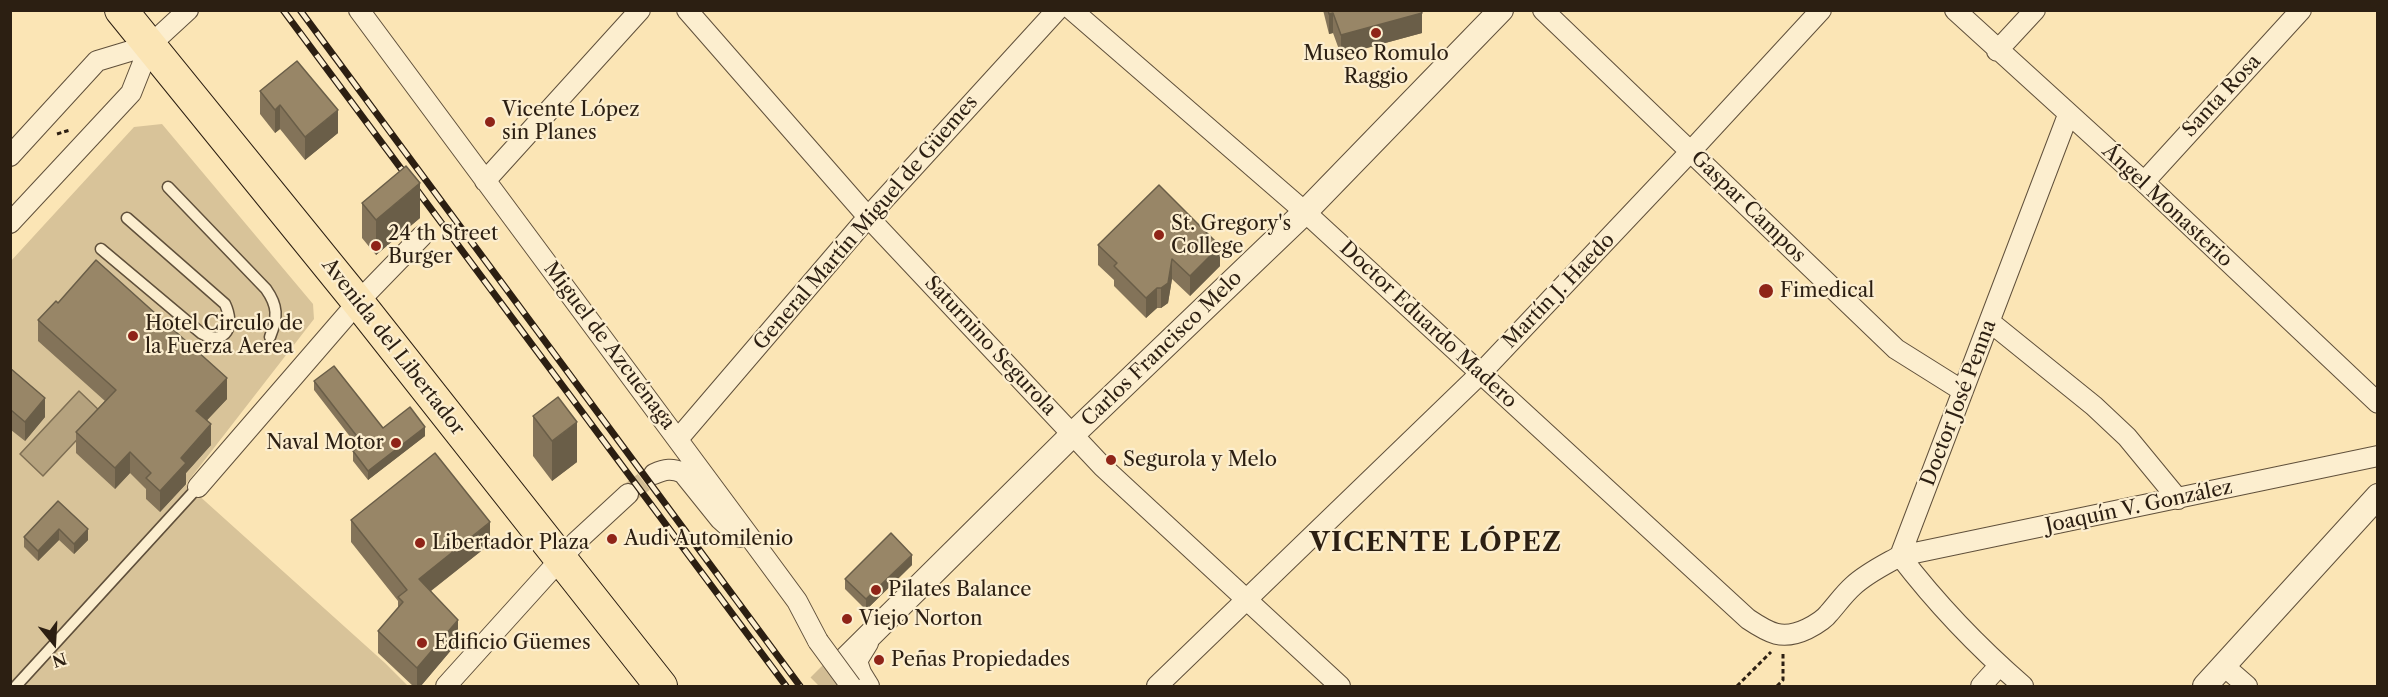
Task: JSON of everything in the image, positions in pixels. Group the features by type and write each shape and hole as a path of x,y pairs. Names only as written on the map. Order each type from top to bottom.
{"main road":[{"name":"Avenida del Libertador","path":"121,10 358,302 660,687"}],"street":[{"path":"10,223 131,93 150,45 188,10"},
{"name":"Miguel de Azcuénaga","path":"359,10 755,543 796,601 818,641 851,687"},
{"path":"485,181 640,10"},
{"name":"Saturnino Segurola","path":"687,10 868,217 1103,467 1340,687"},
{"name":"General Martín Miguel de Güemes","path":"678,439 868,217 1057,10"},
{"name":"Doctor Eduardo Madero","path":"1072,10 1305,212 1748,619 1784,637"},
{"name":"Carlos Francisco Melo","path":"846,659 1073,434 1305,212 1501,10"},
{"name":"Gaspar Campos","path":"1543,10 1896,349 1964,391"},
{"name":"Martín J. Haedo","path":"1157,687 1480,374 1821,10"},
{"name":"Ángel Monasterio","path":"1955,10 1997,51 2144,182 2378,403"},
{"path":"1997,51 2035,10"},
{"name":"Santa Rosa","path":"2144,182 2301,10"},
{"path":"10,156 97,61 150,45"},
{"name":"Doctor José Penna","path":"1900,556 2068,115"},
{"path":"198,487 358,302 422,236"},
{"path":"1990,322 2094,406 2127,437 2178,499"},
{"name":"Joaquín V. González","path":"1900,556 2378,456"},
{"path":"654,474 664,469 683,472 720,519 738,536 755,543"},
{"path":"446,687 584,534 628,494"},
{"path":"2205,687 2378,496"},
{"path":"1784,637 1815,625 1828,615 1839,599 1856,583 1900,556 1922,585 1999,666 2023,687"},
{"path":"869,687 857,662 874,633"},
{"path":"1981,687 1999,666"},
{"path":"2224,666 2247,687"}],"lane":[{"path":"168,187 274,300 277,313 270,337"},
{"path":"101,249 201,333 211,339 222,337 230,327 230,314 225,304 127,218"},
{"path":"16,687 198,487"}],"path":[{"path":"48,136 78,129"},
{"path":"1737,687 1767,658 1784,637"},
{"path":"1777,687 1783,680 1784,637"}],"shaded area":[{"path":"162,124 313,304 314,319 186,484 408,686 11,686 10,262 134,127"},
{"path":"79,391 102,413 43,476 20,454"}],"building":[{"path":"1328,10 1421,10 1422,13 1341,35 1333,13 1329,14"},
{"path":"297,61 338,110 305,137 280,105 275,110 260,91"},
{"path":"406,166 420,183 376,220 362,203"},
{"name":"St. Gregory's College","path":"1159,185 1220,246 1190,276 1172,259 1168,283 1157,288 1146,298 1114,266 1117,263 1098,245"},
{"path":"96,260 227,378 196,411 211,424 181,458 186,463 160,491 146,478 151,473 130,452 115,468 76,432 116,390 38,320 56,301 58,303"},
{"path":"334,366 383,428 410,407 425,427 368,471 353,451 363,444 314,381"},
{"path":"10,368 45,398 25,422 10,411"},
{"path":"558,397 577,422 552,441 533,416"},
{"path":"435,453 490,522 419,579 458,620 417,668 378,631 403,602 398,597 407,590 351,520"},
{"path":"58,501 88,529 74,544 59,529 38,551 24,537"},
{"path":"891,533 912,555 866,599 845,579"}],"tunnel":[{"path":"628,494 654,474"},
{"path":"819,686 846,659"}],"railway":[{"path":"283,10 786,686"},
{"path":"300,10 800,686"}],"place":[{"name":"Museo Romulo Raggio","path":"1376,33"},
{"name":"Vicente López sin Planes","path":"490,122"},
{"name":"St. Gregory's College","path":"1159,235"},
{"name":"24 th Street Burger","path":"376,246"},
{"name":"Fimedical","path":"1766,291"},
{"name":"Hotel Circulo de la Fuerza Aerea","path":"133,336"},
{"name":"Naval Motor","path":"396,443"},
{"name":"Segurola y Melo","path":"1111,460"},
{"name":"Audi Automilenio","path":"612,539"},
{"name":"Libertador Plaza","path":"420,543"},
{"name":"Pilates Balance","path":"876,590"},
{"name":"Viejo Norton","path":"847,619"},
{"name":"Edificio Güemes","path":"422,643"},
{"name":"Peñas Propiedades","path":"879,660"}],"district":[{"name":"VICENTE LÓPEZ","path":"1436,543"}]}
